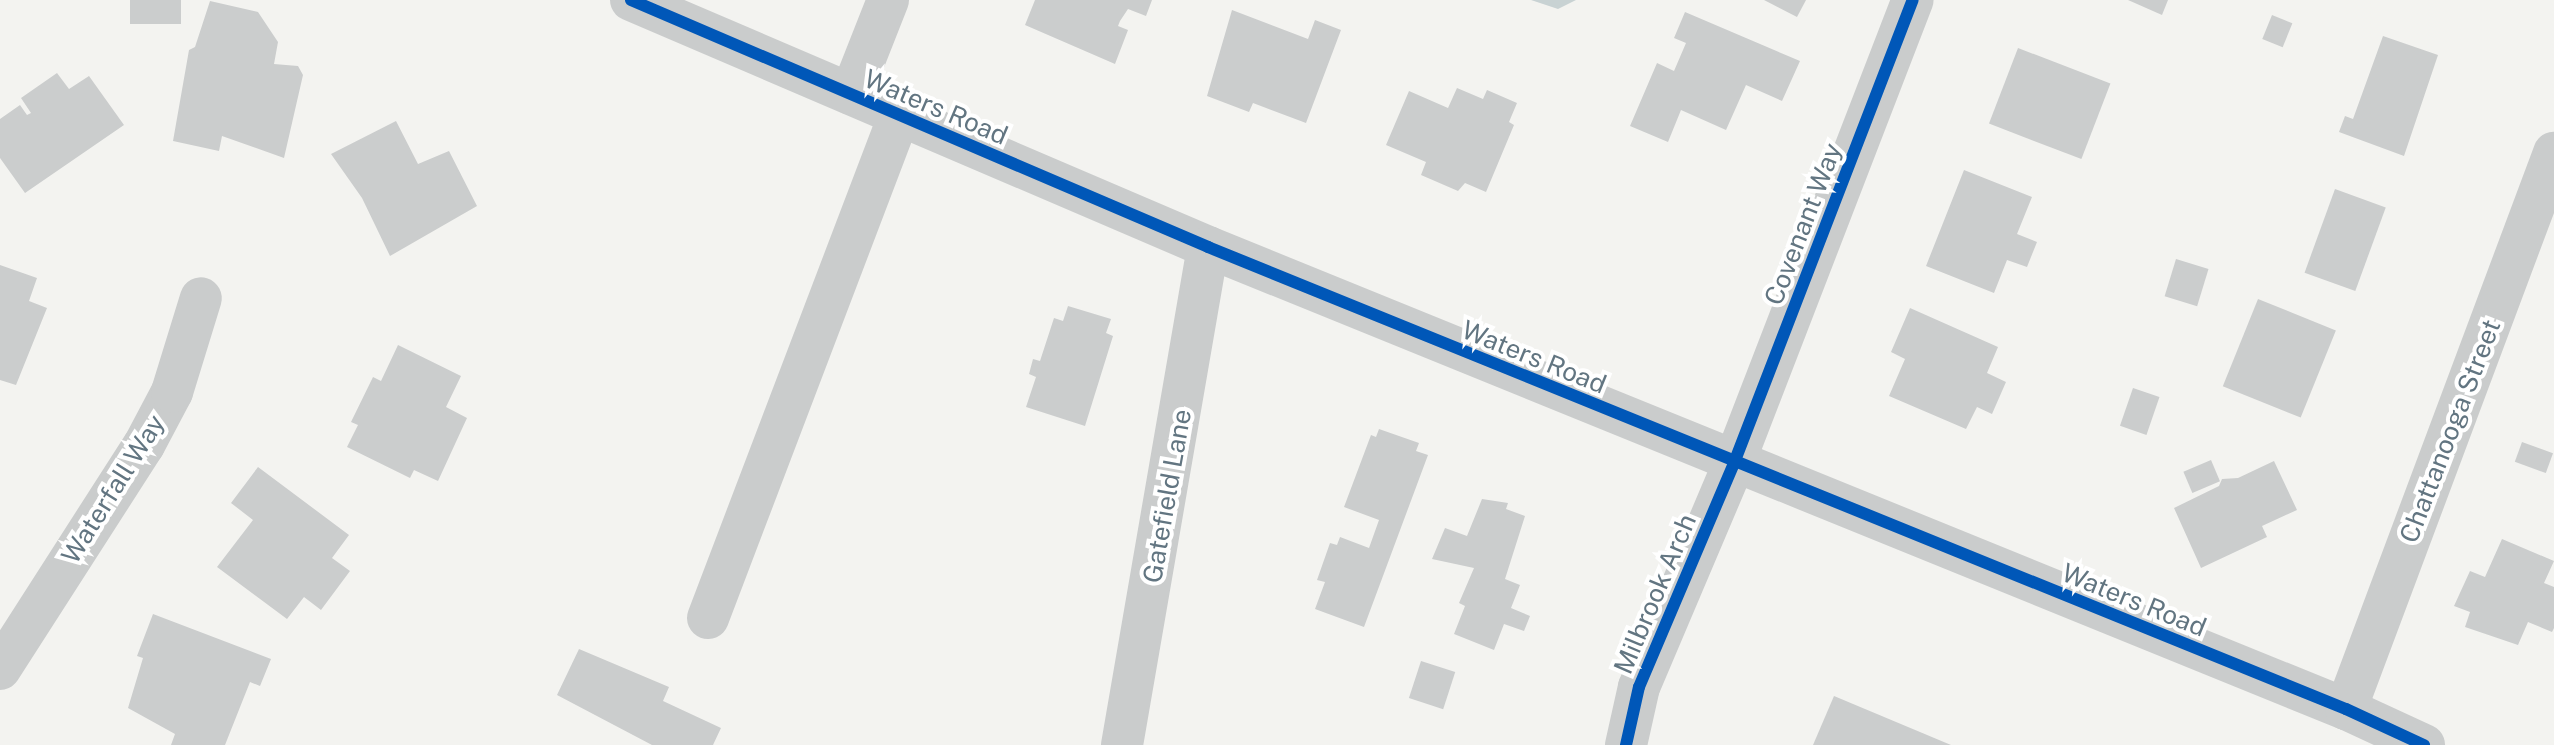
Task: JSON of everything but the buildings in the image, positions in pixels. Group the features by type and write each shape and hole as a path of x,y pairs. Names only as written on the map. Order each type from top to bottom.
{"street":[{"name":"Waters Road","path":"631,0 1208,247 2346,709 2424,745"},
{"path":"851,94 888,0"},
{"name":"Covenant Way","path":"1734,463 1913,0"},
{"path":"708,618 899,116"},
{"name":"Chattanooga Street","path":"2346,709 2554,153"},
{"name":"Gatefield Lane","path":"1122,745 1208,247"},
{"name":"Waterfall Way","path":"0,669 144,445 172,392 201,298"},
{"name":"Milbrook Arch","path":"1626,745 1639,687 1734,463"}],"shaded area":[{"path":"1531,0 1576,0 1558,9"}],"cycle path":[{"path":"631,0 1208,247 2346,709 2424,745"},
{"path":"1626,745 1639,687 1734,463 1913,0"}]}
